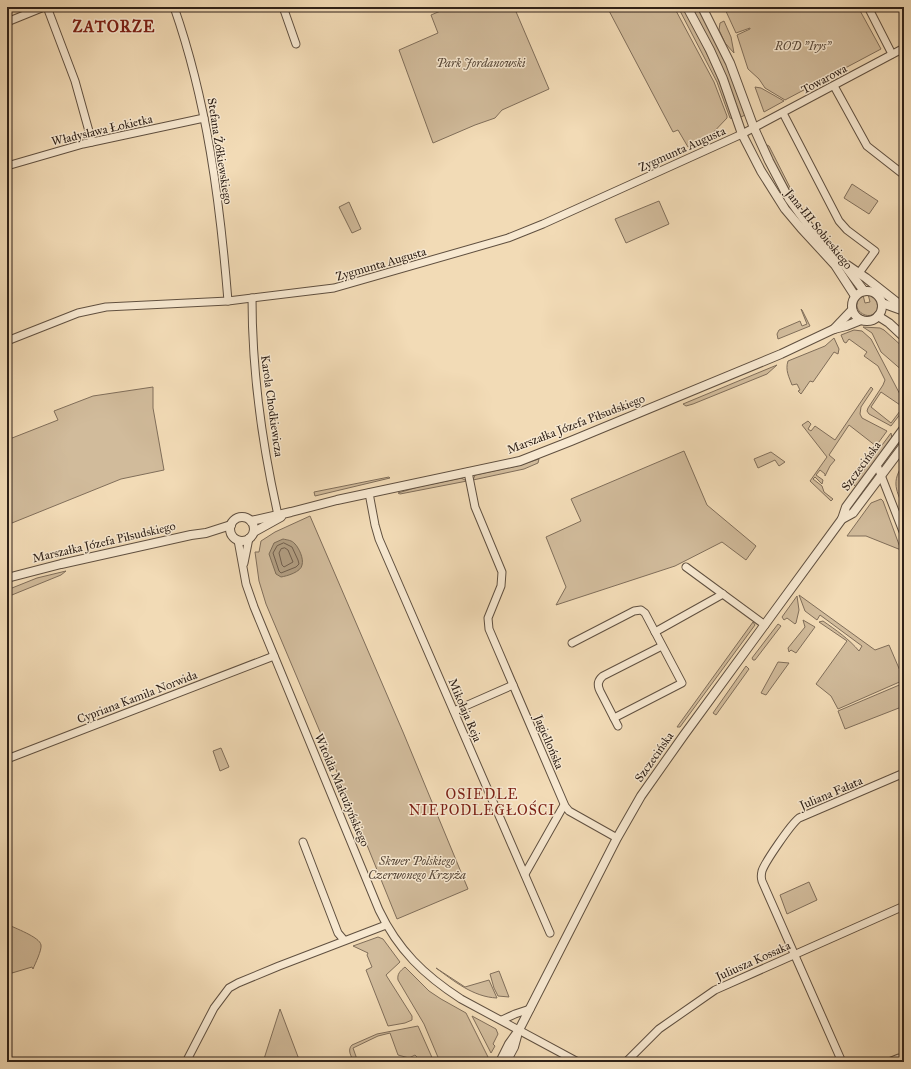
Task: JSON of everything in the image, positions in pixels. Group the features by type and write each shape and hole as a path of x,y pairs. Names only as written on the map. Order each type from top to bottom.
{"street":[{"path":"7,22 46,7 75,81 92,142"},
{"name":"Stefana Żółkiewskiego","path":"174,7 191,60 204,118 217,197 228,301"},
{"path":"283,7 296,44"},
{"name":"Jana III Sobieskiego","path":"687,7 710,50 723,79 742,134 760,171 794,220 835,265 855,296"},
{"name":"Jana III Sobieskiego","path":"702,7 730,63 754,128 769,161 789,198 801,216 864,291"},
{"path":"868,7 892,54"},
{"name":"Towarowa","path":"754,128 904,48"},
{"path":"834,86 867,146 904,175"},
{"path":"783,113 839,221 875,251 859,273"},
{"name":"Władysława Łokietka","path":"7,166 92,142 204,118"},
{"path":"742,134 754,128"},
{"name":"Zygmunta Augusta","path":"7,341 78,313 106,307 228,301 334,288 508,238 543,224 742,134"},
{"name":"Jana III Sobieskiego","path":"842,263 859,273 904,309"},
{"path":"864,291 874,292 882,303 882,308 878,316 869,321 861,320 855,316 852,310 852,303 855,296 864,291"},
{"name":"Karola Chodkiewicza","path":"252,298 253,351 256,391 278,515"},
{"name":"Jana III Sobieskiego","path":"882,303 904,309"},
{"name":"Marszałka Józefa Piłsudskiego","path":"834,329 852,310"},
{"path":"878,316 889,323 904,337"},
{"name":"Marszałka Józefa Piłsudskiego","path":"251,521 337,500 507,464 539,454 781,354 834,329 861,320"},
{"name":"Szczecińska","path":"500,1062 509,1044 519,1030 617,838 641,796 662,764 842,520 846,507 904,428"},
{"name":"Szczecińska","path":"842,520 853,513 904,445"},
{"path":"877,465 904,534"},
{"name":"Jagiellońska","path":"468,472 476,507 501,568 502,575 501,586 488,618 489,629 567,810 617,838"},
{"name":"Mikołaja Reja","path":"369,493 377,533 550,933"},
{"name":"Marszałka Józefa Piłsudskiego","path":"252,535 291,512"},
{"path":"239,518 246,518 251,521 254,526 252,535 246,540 235,537 231,529 231,525 239,518"},
{"name":"Marszałka Józefa Piłsudskiego","path":"7,578 61,564 206,533 231,525"},
{"name":"Marszałka Józefa Piłsudskiego","path":"206,533 235,537"},
{"name":"Witolda Małcużyńskiego","path":"244,565 252,535"},
{"name":"Witolda Małcużyńskiego","path":"235,537 244,565 246,584 250,595 386,925 397,942 429,977 461,999 519,1030"},
{"path":"686,567 765,625"},
{"path":"655,632 724,594"},
{"path":"572,644 638,610 645,613 682,683 614,718"},
{"path":"618,726 600,691 598,685 599,680 662,646"},
{"name":"Cypriana Kamila Norwida","path":"7,759 274,656"},
{"path":"454,711 513,685"},
{"name":"Juliana Fałata","path":"795,954 762,881 761,873 764,866 796,820 904,773"},
{"path":"525,874 564,805"},
{"path":"302,842 338,933 344,940"},
{"name":"Juliusza Kossaka","path":"626,1062 659,1029 710,994 728,984 904,906"},
{"path":"186,1062 214,1008 229,988 344,940 386,925"},
{"path":"795,954 842,1062"},
{"path":"502,1020 530,1009"},
{"path":"519,1030 578,1062"},
{"name":"Szczecińska","path":"506,1062 514,1047 519,1030"},
{"path":"889,1062 899,1058"}],"green space":[{"name":"Park Jordanowski","path":"450,7 514,7 549,89 502,110 495,118 433,143 399,50 438,33 431,15"},
{"path":"607,7 674,7 714,82 727,116 727,118 708,138 688,147 678,130 673,132"},
{"path":"678,7 683,7 704,48 723,90 733,119 730,118 717,82"},
{"path":"692,7 698,7 729,70 745,115 741,117 721,65"},
{"name":"ROD \"Irys\"","path":"724,7 858,7 881,49 785,100 765,88 759,79 748,69 737,35 750,28 736,33"},
{"path":"724,21 731,37 734,53 725,43 719,30 720,23"},
{"path":"755,87 761,88 784,101 764,112"},
{"path":"765,146 769,146 800,207"},
{"path":"852,184 878,201 869,214 844,198"},
{"path":"659,201 669,224 626,243 615,219"},
{"path":"349,202 361,229 352,233 339,207"},
{"path":"868,294 876,297 879,305 876,312 872,315 862,314 858,310 857,305 858,300 863,295 865,303 870,302"},
{"path":"801,309 810,326 778,339 777,334 779,330 800,321 802,326 807,324"},
{"path":"863,327 880,328 884,330 904,348 904,372 881,352 872,333"},
{"path":"854,330 862,331 871,339 904,402 903,407 881,392 871,407 891,423 900,411 901,413 891,426 869,414 867,411 885,380 878,366 864,356 867,352 849,339 846,343 844,342 841,335"},
{"path":"834,338 839,349 838,354 834,352 813,382 810,381 801,394 798,391 800,390 797,384 792,385 787,370 788,361 825,346"},
{"path":"777,365 767,374 693,404 686,406 683,404"},
{"path":"153,387 153,408 164,470 121,479 7,525 7,440 58,420 54,411 93,396"},
{"path":"871,387 873,389 861,407 860,414 862,418 887,431 876,446 849,425 829,455 835,460 825,476 825,474 820,470 816,475 823,480 822,484 815,477 813,479 822,486 824,492 833,499 831,501 810,481 827,457 802,425 808,421 811,424 808,429 811,431 815,426 835,440"},
{"path":"891,433 892,438 856,487 854,483"},
{"path":"684,451 707,505 756,546 746,560 722,542 675,566 556,605 566,587 546,537 581,521 571,499"},
{"path":"771,452 785,462 779,466 775,460 758,468 754,459"},
{"path":"539,459 538,463 524,469 473,480 475,475 517,466"},
{"path":"904,463 904,510 897,492 896,481"},
{"path":"390,478 315,496 314,492"},
{"path":"461,478 467,481 400,494 398,493 418,487"},
{"path":"881,499 901,550 866,536 847,536 871,503"},
{"name":"Skwer Polskiego Czerwonego Krzyża","path":"310,516 403,732 468,889 397,919 266,604 259,581 255,552 259,552 261,541 275,532"},
{"path":"66,571 61,575 7,597 7,590 37,578"},
{"path":"799,595 875,650 889,645 904,680 838,709 831,696 816,684 847,641 819,622 823,621 833,628 859,651 862,646 820,615 817,620 805,611"},
{"path":"797,596 799,610 795,624 787,618 784,620 782,617"},
{"path":"803,620 815,627 796,653 791,650 789,652 788,648 805,627"},
{"path":"753,622 755,625 680,727 677,727"},
{"path":"778,624 781,626 755,660 753,660 752,658"},
{"path":"778,662 789,663 766,695 761,693"},
{"path":"746,666 749,669 716,715 713,713"},
{"path":"904,683 904,706 845,729 838,711"},
{"path":"221,748 229,767 220,771 213,751"},
{"path":"809,882 817,900 787,914 780,895"},
{"path":"7,924 32,936 40,942 40,950 33,969 32,967 12,973 7,957"},
{"path":"378,937 383,939 400,962 386,975 412,1016 412,1020 405,1023 388,1026 366,970 372,967 367,955 368,953 353,946"},
{"path":"405,967 429,991 466,1013 488,1057 484,1062 440,1062 424,1024 398,980 399,973"},
{"path":"436,968 465,987 489,980 497,998 480,995 464,988"},
{"path":"499,971 509,997 498,996 494,988 490,974"},
{"path":"280,1009 300,1062 263,1062"},
{"path":"472,1016 496,1029 498,1034 493,1044 495,1046 491,1053"},
{"path":"418,1026 434,1062 422,1062 415,1055 409,1058 398,1055 390,1033 378,1036 353,1048 358,1062 354,1062 350,1051 352,1045 377,1034"}],"water":[{"path":"283,539 291,541 297,546 301,554 302,563 299,570 296,572 281,577 276,574 269,554 274,543"}],"district":[{"name":"ZATORZE","path":"114,26"},
{"name":"OSIEDLE NIEPODLEGŁOŚCI","path":"482,802"}]}
